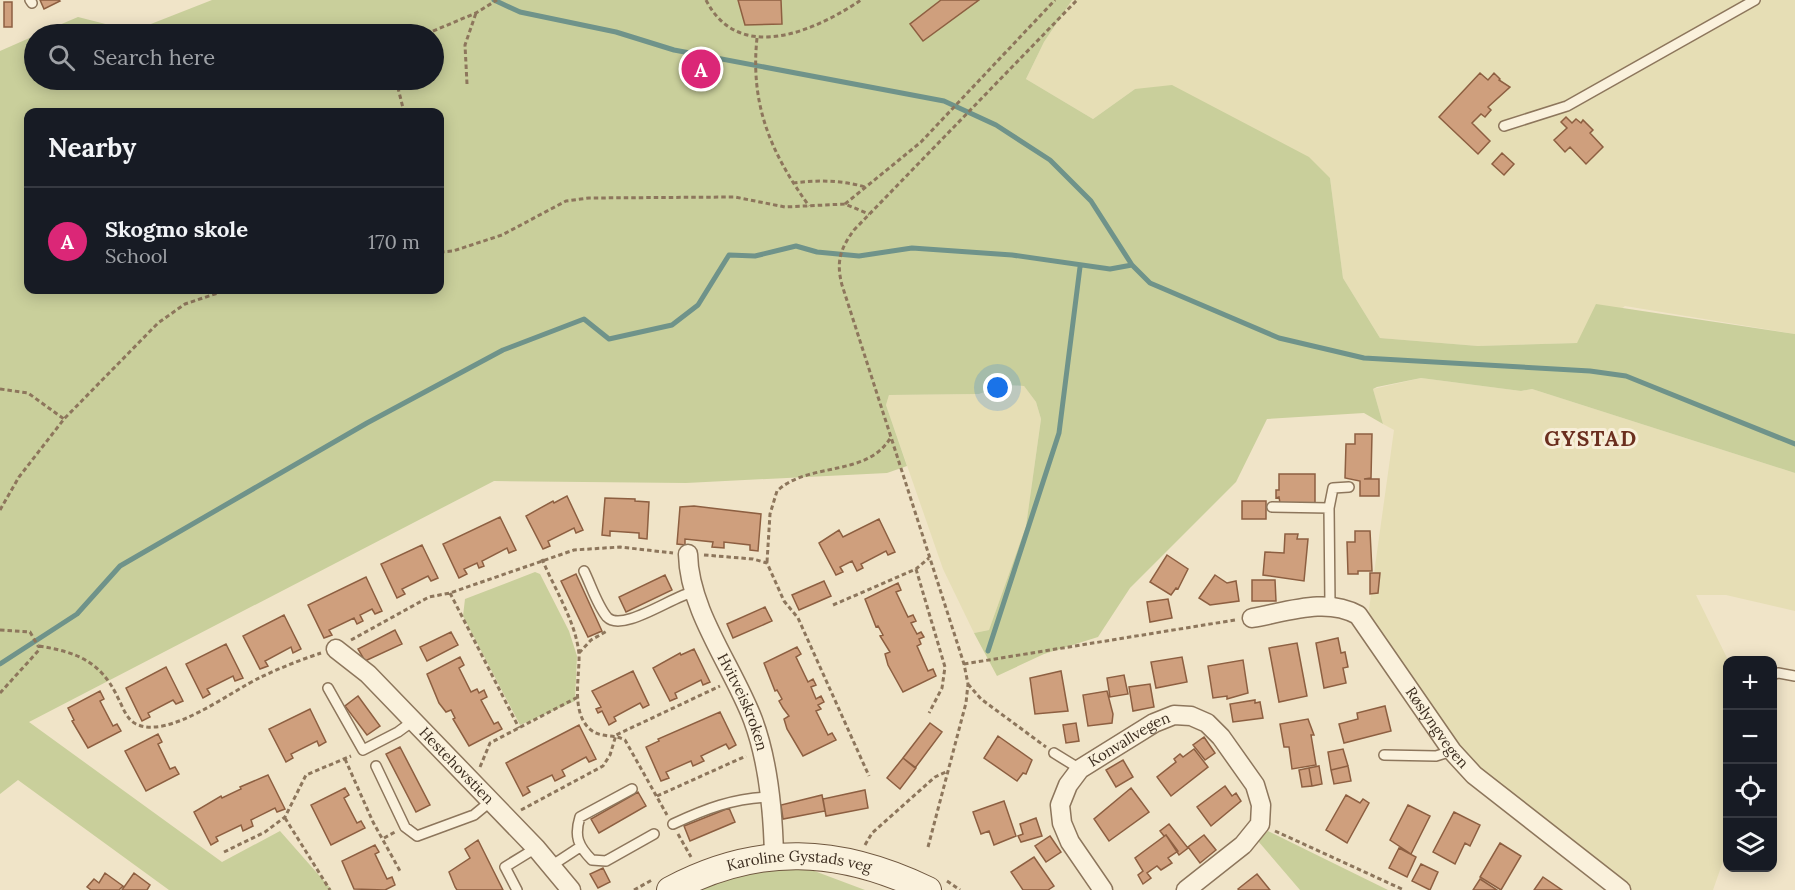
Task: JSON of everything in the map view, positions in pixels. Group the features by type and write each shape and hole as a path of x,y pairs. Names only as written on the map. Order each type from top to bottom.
{"street":[{"name":"Hvitveiskroken","path":"688,554 688,576 693,592 735,678 762,748 774,856"},
{"path":"1252,618 1330,604"},
{"name":"Røslyngvegen","path":"1330,604 1346,608 1363,621 1452,751 1474,775 1621,890"},
{"name":"Hestehovstien","path":"336,649 368,674 536,848 571,890"},
{"name":"Konvallvegen","path":"1103,890 1070,842 1062,823 1060,805 1068,785 1080,769 1154,723 1174,715 1191,716 1207,723 1221,737 1255,784 1261,805 1260,824"},
{"path":"1186,890 1243,845 1260,824"},
{"name":"Karoline Gystads veg","path":"670,890 716,868 774,856 816,856 864,864 928,890"}],"lane":[{"path":"1504,126 1566,106 1755,0"},
{"path":"1330,604 1329,508 1333,488 1349,486"},
{"path":"1272,507 1329,508"},
{"path":"584,571 605,615 611,621 629,621 680,595 693,592"},
{"path":"1777,673 1795,675"},
{"path":"328,688 363,750 398,732 413,721"},
{"path":"1384,755 1437,756 1452,751"},
{"path":"1054,753 1080,769"},
{"path":"376,766 405,827 417,836 474,815 491,801"},
{"path":"632,789 580,817 576,831 580,847 592,860 606,861 654,834"},
{"path":"673,824 726,802 744,798 769,797"},
{"path":"551,866 580,847"},
{"path":"517,890 506,867 536,848"}],"path":[{"path":"444,26 476,13 496,0"},
{"path":"706,0 715,19 736,32 758,39 789,35 839,15 861,0"},
{"path":"845,204 921,142 1055,0"},
{"path":"928,847 968,684 964,663 838,270 839,258 845,243 869,214 1077,0"},
{"path":"467,84 465,45 476,13"},
{"path":"758,39 755,84 767,136 793,183 809,206"},
{"path":"398,90 403,108"},
{"path":"793,183 810,181 850,183 866,187"},
{"path":"444,252 453,251 502,234 566,201 589,198 735,197 785,207 845,204 869,214"},
{"path":"0,510 20,477 64,418 158,323 185,304 215,294"},
{"path":"0,389 28,393 64,418"},
{"path":"869,776 798,618 784,602 767,563 770,514 777,491 802,475 867,460 891,437"},
{"path":"39,646 64,650 84,657 115,690 127,717 147,727 165,725 179,722 279,669 336,649 429,597 450,593 542,559 594,546 753,559 767,563"},
{"path":"833,605 916,569 929,558"},
{"path":"542,559 573,631 579,653 578,698 590,729 601,735 616,735 710,691"},
{"path":"916,569 945,667 942,688 929,713"},
{"path":"450,593 519,728"},
{"path":"964,663 1252,618"},
{"path":"579,653 591,640 606,633 611,621"},
{"path":"0,630 30,632 39,646 39,650 0,693"},
{"path":"968,684 981,699 1054,753"},
{"path":"476,786 486,748 519,728 578,698"},
{"path":"616,735 625,740 692,859"},
{"path":"509,821 524,808 603,766 610,755 616,735"},
{"path":"657,796 762,748"},
{"path":"224,852 265,832 285,817 302,778 320,767 363,750"},
{"path":"345,759 373,822 400,871"},
{"path":"865,845 872,833 935,777 948,771"},
{"path":"285,817 330,890"},
{"path":"1260,824 1404,890"}],"shaded area":[{"path":"1072,0 1795,0 1795,334 1625,306 1577,343 1478,346 1380,338 1343,278 1330,178 1135,89 1093,119 1026,79 1044,42"},
{"path":"1421,378 1521,391 1532,389 1795,473 1795,611 1726,595 1696,595 1726,656 1723,656 1723,861 1713,890 1614,890 1487,786 1366,631 1394,430 1383,424 1373,389"},
{"path":"1005,385 1024,386 1036,402 1041,419 1026,526 989,630 974,633 943,569 886,405 889,395 979,394"}],"green space":[{"path":"212,0 1072,0 1044,42 1026,79 1093,119 1135,89 1172,85 1309,157 1330,178 1343,278 1380,338 1478,346 1577,343 1596,304 1795,334 1795,473 1532,389 1521,391 1421,378 1377,387 1373,389 1383,424 1364,413 1267,419 1236,482 1130,588 1098,637 1044,654 997,676 974,633 989,630 1026,526 1041,419 1036,402 1024,386 1005,385 979,394 889,395 886,405 907,466 887,473 686,483 494,481 29,722 222,862 280,831 332,890 169,890 18,780 0,794 0,51 24,40 24,90 444,90 444,24 151,24"},
{"path":"78,17 106,24 62,24"},
{"path":"535,572 540,574 569,631 577,656 575,701 520,725 463,616 465,599"},
{"path":"1268,831 1388,890 1300,890 1258,841"},
{"path":"793,863 865,890 674,890"}],"building":[{"path":"40,0 59,0 60,1 44,9"},
{"path":"738,0 781,0 782,24 745,25"},
{"path":"941,0 979,0 923,41 910,24"},
{"path":"4,2 12,2 12,27 4,27"},
{"path":"1480,73 1488,80 1494,73 1499,80 1510,87 1488,107 1491,110 1485,117 1481,114 1472,123 1490,141 1478,154 1439,117"},
{"path":"1566,117 1572,123 1576,119 1581,123 1583,120 1593,130 1590,133 1603,147 1586,164 1570,147 1565,152 1554,140 1567,128 1561,122"},
{"path":"1502,153 1514,164 1504,175 1492,164"},
{"path":"1355,434 1372,434 1371,478 1364,479 1379,479 1379,496 1360,496 1360,481 1345,478 1346,444 1355,444"},
{"path":"1279,474 1315,474 1315,503 1280,503 1279,497 1276,498 1276,490 1279,490"},
{"path":"567,496 583,530 576,533 574,528 548,541 550,546 543,549 526,516"},
{"path":"605,498 649,502 647,539 639,538 639,533 610,531 610,536 602,535"},
{"path":"1242,501 1266,501 1266,519 1242,519"},
{"path":"694,506 761,514 758,551 750,550 750,545 724,542 724,548 712,547 713,542 685,539 685,545 677,544 680,507"},
{"path":"500,517 516,550 509,553 507,548 482,561 484,566 479,568 477,563 464,569 467,574 459,578 443,544"},
{"path":"879,519 895,552 888,555 886,551 861,564 863,568 857,571 852,561 840,567 843,572 836,575 819,543 839,530 843,537"},
{"path":"1355,531 1370,531 1372,571 1348,574 1347,542 1355,542"},
{"path":"1285,534 1298,534 1297,539 1308,539 1304,581 1263,575 1265,552 1284,553"},
{"path":"422,545 438,578 431,581 428,576 402,589 405,594 397,598 381,564"},
{"path":"1167,555 1188,569 1178,589 1176,588 1171,595 1150,582"},
{"path":"1370,573 1380,573 1378,593 1370,594"},
{"path":"576,574 602,631 588,637 561,581"},
{"path":"665,575 672,590 626,612 619,597"},
{"path":"1215,575 1227,583 1236,581 1239,601 1210,605 1199,598"},
{"path":"366,577 382,611 375,614 372,609 360,615 363,621 357,624 354,618 329,630 332,635 324,638 308,605"},
{"path":"1252,580 1275,580 1276,601 1252,601"},
{"path":"824,581 831,596 799,610 792,595"},
{"path":"898,583 901,590 896,592 908,617 913,615 916,621 911,623 917,634 921,632 924,637 919,639 921,644 917,646 928,671 933,669 936,676 903,692 888,665 885,654 890,652 880,636 883,635 878,626 876,627 865,599"},
{"path":"1168,599 1172,618 1150,622 1147,602"},
{"path":"765,607 772,621 733,638 727,624"},
{"path":"284,615 301,649 293,653 291,647 265,661 268,666 260,669 243,636"},
{"path":"395,630 402,644 365,661 358,649"},
{"path":"451,632 458,645 427,661 420,647"},
{"path":"1338,638 1341,653 1345,652 1348,667 1343,668 1346,683 1324,688 1316,643"},
{"path":"1297,643 1307,696 1279,702 1269,648"},
{"path":"226,644 243,678 235,681 233,676 207,689 210,694 203,698 186,664"},
{"path":"797,647 801,654 796,657 808,682 813,679 816,685 811,687 816,699 821,696 824,702 818,705 821,709 816,711 828,735 832,733 836,740 803,756 787,729 784,719 789,716 779,701 782,699 777,690 775,691 764,663"},
{"path":"694,649 710,682 703,685 701,680 675,693 677,698 670,701 653,668 680,653 681,655"},
{"path":"460,657 464,665 459,668 471,692 477,689 479,693 484,690 487,697 481,700 494,724 498,722 502,729 469,746 453,719 455,718 451,710 446,712 439,703 427,674"},
{"path":"1182,657 1187,682 1156,688 1151,662"},
{"path":"1243,660 1248,693 1227,699 1227,696 1213,698 1208,666"},
{"path":"166,667 183,701 176,704 173,700 148,713 150,717 142,721 126,688"},
{"path":"633,671 649,705 643,708 640,703 614,717 616,721 609,725 602,711 598,713 596,709 601,707 592,691"},
{"path":"1061,671 1068,711 1035,714 1030,678"},
{"path":"1124,675 1128,694 1110,697 1107,678"},
{"path":"1150,684 1154,707 1133,711 1129,687"},
{"path":"100,691 104,699 100,701 113,726 117,724 121,731 88,748 72,721 74,720 68,708"},
{"path":"1107,691 1113,714 1112,723 1088,726 1083,695"},
{"path":"358,696 380,726 367,735 345,706"},
{"path":"1255,700 1255,703 1260,702 1263,718 1233,722 1230,704"},
{"path":"1385,706 1391,731 1344,743 1339,724 1358,719 1357,713"},
{"path":"310,709 326,742 319,746 317,741 291,754 293,758 286,762 269,729"},
{"path":"720,712 736,745 729,749 726,744 701,756 704,761 693,766 691,761 666,772 669,778 661,781 646,747 659,741 658,739"},
{"path":"1308,719 1314,735 1311,735 1316,765 1292,769 1289,747 1284,747 1280,724"},
{"path":"930,723 942,732 915,768 903,758"},
{"path":"1076,723 1079,741 1066,743 1063,725"},
{"path":"579,725 596,759 589,762 586,757 562,770 565,776 555,781 552,775 527,787 530,792 523,796 506,763"},
{"path":"158,734 162,742 158,744 170,769 175,767 179,774 146,791 125,751"},
{"path":"998,736 1032,760 1026,774 1023,773 1017,781 984,758"},
{"path":"1204,737 1215,753 1205,760 1193,745"},
{"path":"400,747 430,805 416,812 386,754"},
{"path":"1194,749 1208,767 1171,796 1157,777 1176,762 1174,759 1180,754 1183,757"},
{"path":"1343,749 1348,766 1331,770 1328,752"},
{"path":"903,758 916,768 900,789 887,778"},
{"path":"1123,760 1133,777 1116,787 1106,770"},
{"path":"1319,766 1322,784 1312,786 1309,768"},
{"path":"1348,766 1351,781 1334,784 1331,770"},
{"path":"1309,768 1312,786 1302,787 1299,770"},
{"path":"268,775 285,809 277,812 275,808 251,820 253,826 243,831 241,825 216,837 218,841 211,845 194,812 221,796 222,798"},
{"path":"1225,786 1232,796 1236,793 1241,801 1211,826 1197,807"},
{"path":"345,788 349,795 344,798 357,823 361,821 365,828 331,845 311,805"},
{"path":"1131,788 1149,812 1109,841 1094,819"},
{"path":"865,790 868,808 826,816 823,799"},
{"path":"638,792 646,806 599,833 591,819"},
{"path":"822,795 825,811 783,819 781,805"},
{"path":"1346,795 1360,803 1363,799 1369,803 1347,843 1326,830"},
{"path":"1004,801 1016,836 994,845 989,831 981,834 973,812"},
{"path":"1408,805 1430,816 1411,854 1390,840"},
{"path":"729,808 735,822 690,841 684,826"},
{"path":"1454,812 1480,825 1470,846 1465,843 1455,864 1433,852"},
{"path":"1036,818 1042,836 1021,842 1018,836 1023,834 1020,824"},
{"path":"1169,824 1188,848 1179,855 1166,835 1164,836 1160,831"},
{"path":"1166,835 1178,851 1168,858 1172,863 1161,870 1157,866 1147,873 1151,878 1143,884 1138,875 1143,871 1135,858"},
{"path":"1204,835 1216,850 1200,863 1188,847"},
{"path":"1050,836 1061,852 1046,862 1035,846"},
{"path":"478,840 503,890 457,890 455,887 449,872 470,858 465,849"},
{"path":"1500,843 1521,856 1501,890 1480,877"},
{"path":"375,845 379,852 375,854 387,879 392,877 395,885 385,890 354,889 342,861"},
{"path":"1399,848 1416,857 1407,877 1389,868"},
{"path":"1034,857 1054,886 1048,890 1023,890 1011,872"},
{"path":"1421,864 1438,872 1430,890 1412,881"},
{"path":"603,868 610,882 598,888 590,874"},
{"path":"105,873 123,886 119,890 91,890 87,887 94,879 99,883"},
{"path":"134,873 150,885 147,890 122,890"},
{"path":"1257,874 1270,890 1238,889"},
{"path":"1543,877 1562,890 1534,890"},
{"path":"1480,879 1497,890 1473,890"}],"waterway":[{"path":"494,0 520,12 616,32 674,50 944,101 996,125 1050,160 1091,201 1132,265 1150,283 1279,338 1364,358 1590,371 1626,376 1795,444"},
{"path":"0,664 77,614 120,566 367,423 503,350 584,319 609,339 672,325 698,305 729,255 755,256 796,246 817,252 859,256 912,248 1012,255 1110,269 1132,265"},
{"path":"988,651 1059,433 1080,267"}],"place":[{"name":"Skogmo skole","path":"701,69"}],"district":[{"name":"GYSTAD","path":"1591,439"}]}
